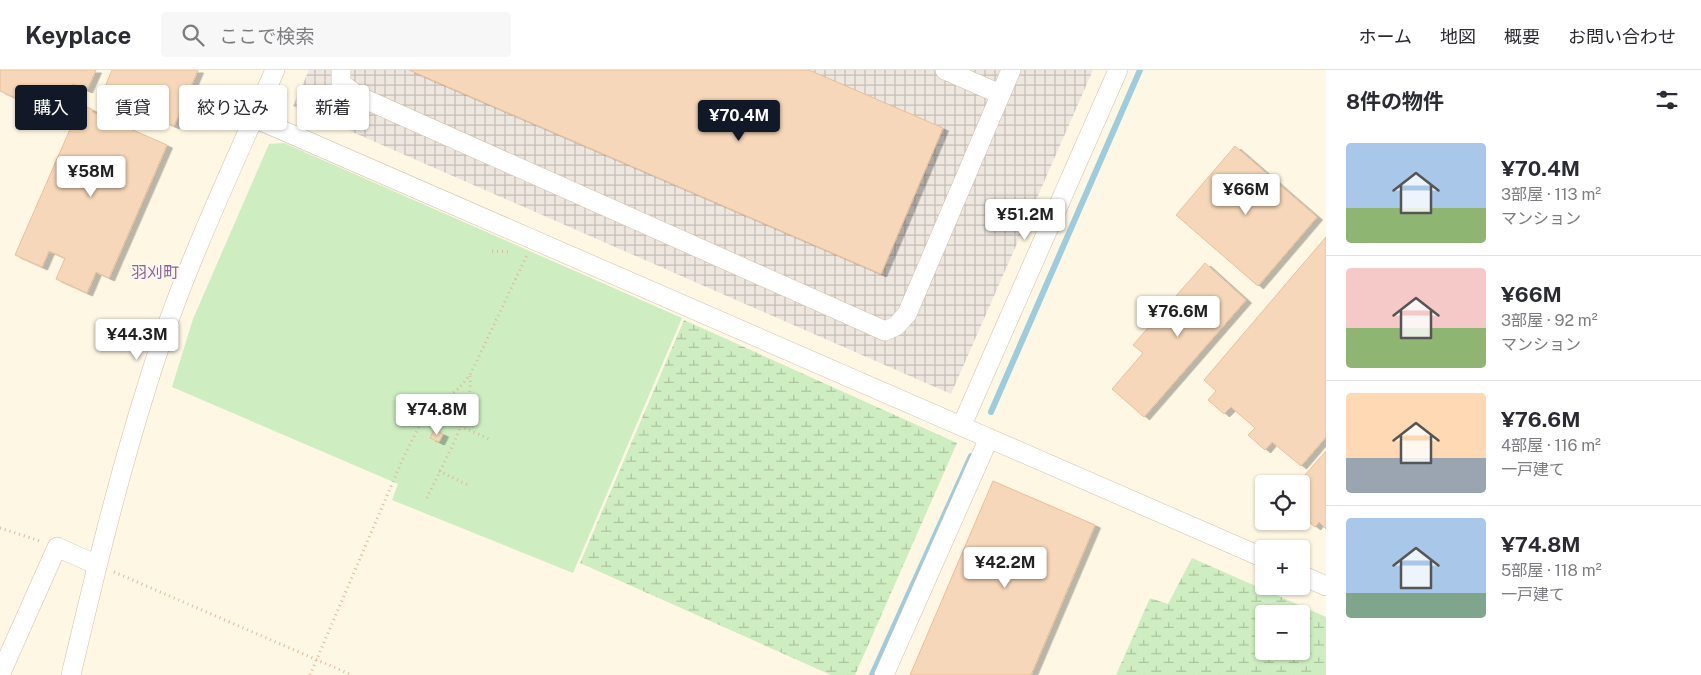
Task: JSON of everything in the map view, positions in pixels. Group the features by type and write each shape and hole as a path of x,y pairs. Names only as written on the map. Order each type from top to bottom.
{"street":[{"path":"268,85 275,70"},
{"path":"341,70 341,83 358,96 885,331 896,326 907,314 1011,70"},
{"path":"946,70 1000,94"},
{"path":"962,425 1118,70"},
{"path":"71,675 97,565 150,376 199,246 249,130"},
{"path":"282,130 1255,554"},
{"path":"884,675 989,438"},
{"path":"0,675 57,547 97,565"},
{"path":"1310,579 1326,586"}],"path":[{"path":"310,675 390,489 422,421 470,376 528,251"},
{"path":"427,498 468,408 471,389 470,376"},
{"path":"460,426 489,439"},
{"path":"439,471 468,485"},
{"path":"0,528 57,547"},
{"path":"97,565 352,675"}],"shaded area":[{"path":"309,70 1093,70 951,394 348,130 369,130 369,85 302,85"},
{"path":"297,97 297,108 293,106"}],"green space":[{"path":"284,143 682,318 573,573 392,500 398,484 172,387 193,319 269,144"},
{"path":"684,320 957,443 855,675 831,675 580,563"},
{"path":"1192,558 1255,586 1255,595 1276,595 1299,605 1255,605 1255,660 1310,660 1310,610 1326,617 1326,675 1116,675 1150,598 1168,604"}],"building":[{"path":"0,70 96,70 87,90 87,85 73,84 15,85 15,98 0,91"},
{"path":"112,70 198,70 192,85 179,85 179,114 174,126 169,124 169,85 106,85"},
{"path":"409,70 809,70 943,128 881,274"},
{"path":"87,107 97,114 97,130 133,130 167,145 109,278 96,272 87,293 56,279 65,258 49,251 42,267 15,255 70,130 87,130"},
{"path":"1235,146 1317,217 1258,286 1176,215"},
{"path":"1326,237 1326,437 1301,466 1272,442 1265,450 1248,435 1255,428 1231,407 1224,414 1208,400 1216,391 1204,380"},
{"path":"1205,263 1246,300 1144,417 1112,389 1143,353 1133,345"},
{"path":"434,430 443,434 439,442 430,438"},
{"path":"1326,451 1326,529 1319,522 1315,527 1310,523 1310,475 1305,475"},
{"path":"993,481 1095,525 1031,675 910,675"}],"waterway":[{"path":"991,412 1140,70"},
{"path":"872,675 971,456"}],"district":[{"name":"羽刈町","path":"155,272"}]}
